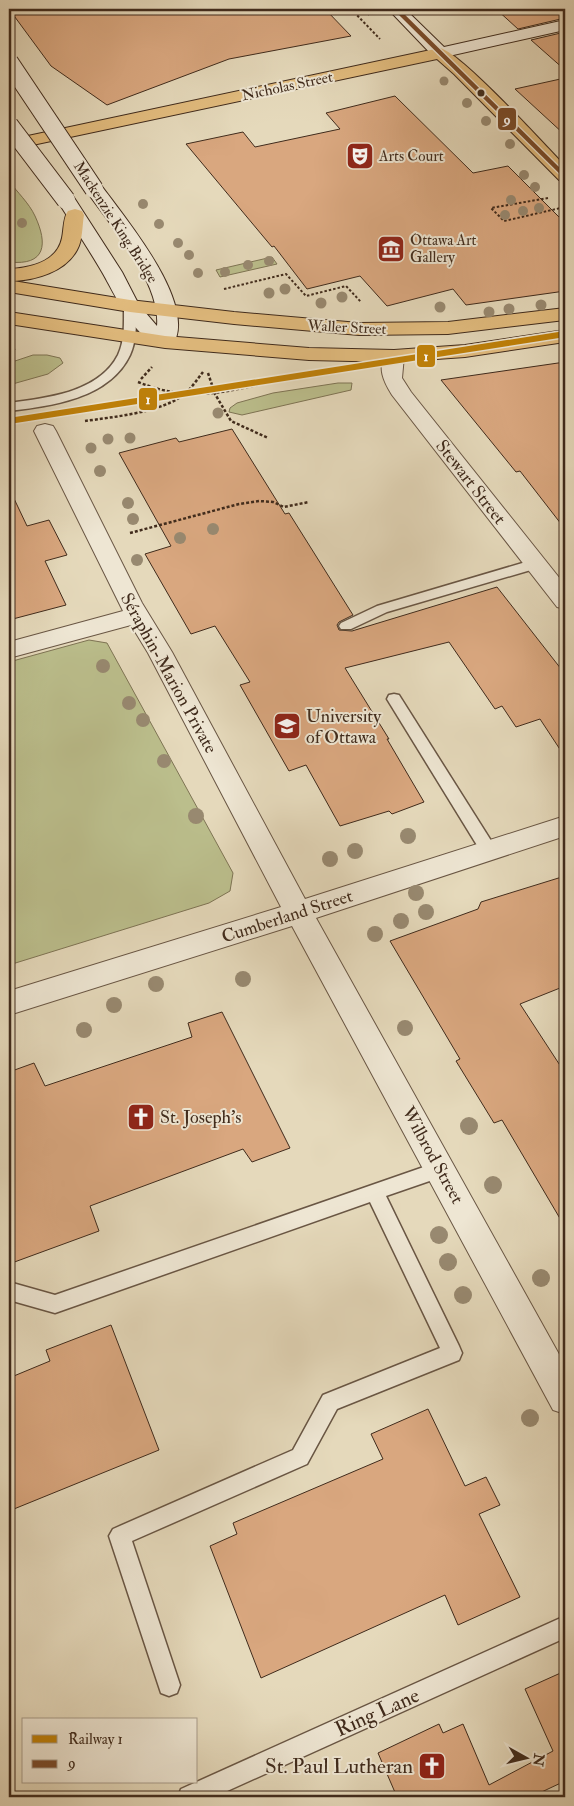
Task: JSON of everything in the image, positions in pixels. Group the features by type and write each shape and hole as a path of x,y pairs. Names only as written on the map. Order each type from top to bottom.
{"main road":[{"name":"Nicholas Street","path":"9,145 440,53"},
{"path":"440,53 460,70 564,174"},
{"path":"9,275 45,268 57,261 68,249 70,207"},
{"path":"9,286 82,300 130,306"},
{"name":"Waller Street","path":"130,306 314,326 402,330 448,328 565,314"},
{"path":"9,318 164,342"},
{"name":"Waller Street","path":"164,342 309,354 394,356 465,351 565,336"}],"street":[{"path":"396,9 440,53"},
{"name":"Nicholas Street","path":"440,53 565,25"},
{"name":"Mackenzie King Bridge","path":"9,62 133,245 158,287 168,310"},
{"name":"Mackenzie King Bridge","path":"9,125 70,207 112,272 130,306 144,325 164,342"},
{"path":"164,342 168,310"},
{"name":"Stewart Street","path":"394,356 392,378 403,395 565,601"},
{"name":"Séraphin-Marion Private","path":"45,431 98,541 137,615 300,912"},
{"path":"9,650 137,615"},
{"name":"Cumberland Street","path":"9,1003 300,912 565,826"},
{"name":"Wilbrod Street","path":"300,912 565,1398"}],"lane":[{"path":"9,408 63,398 96,384 117,368 124,358 130,338 132,323 130,306"},
{"path":"346,626 382,608 536,564"},
{"path":"394,699 490,851"},
{"path":"9,1291 54,1304 441,1170"},
{"path":"169,1685 120,1536 300,1458 330,1402 452,1353 375,1192"},
{"name":"Ring Lane","path":"189,1797 565,1627"}],"path":[{"path":"351,9 382,41"},
{"path":"542,200 491,208 504,221 565,207"},
{"path":"216,292 286,274 306,296 346,286 365,306"},
{"path":"85,421 109,418 172,402 182,396 207,367 215,394 231,421 268,438"},
{"path":"137,382 164,393 197,397 283,380"},
{"path":"98,541 239,504 260,501 273,502 284,508 309,502"}],"green space":[{"path":"9,181 30,207 42,236 41,251 37,257 21,262 9,262"},
{"path":"272,257 277,264 220,277 216,270"},
{"path":"33,355 47,355 60,358 63,363 48,374 9,385 9,363"},
{"path":"338,383 352,383 351,390 242,415 229,412 230,408 237,403 273,393"},
{"path":"89,640 107,643 233,873 230,891 209,903 9,965 9,662"}],"building":[{"path":"9,9 325,9 351,36 229,59 107,105 51,66"},
{"path":"496,9 565,9 565,18 518,29"},
{"path":"565,32 565,70 531,40"},
{"path":"565,78 565,135 515,89"},
{"path":"395,96 473,173 508,166 565,223 565,291 466,305 453,289 387,306 360,276 307,289 274,246 272,247 186,144 243,132 255,147 340,129 326,113"},
{"path":"565,362 565,529 520,471 516,472 441,380"},
{"path":"232,429 285,514 289,513 353,615 339,622 337,625 339,630 352,631 497,587 565,674 565,757 540,719 516,727 502,706 495,709 449,642 345,668 389,739 387,739 424,802 392,814 389,811 340,826 306,765 289,771 240,685 250,682 215,626 191,634 145,554 171,546 119,453 176,438 179,442"},
{"path":"9,488 27,526 49,520 67,555 45,561 66,605 9,620"},
{"path":"565,876 565,986 520,1004 565,1073 565,1227 502,1120 494,1123 456,1061 460,1059 390,941 478,909 481,902"},
{"name":"St. Joseph's","path":"222,1012 290,1148 252,1162 243,1149 90,1206 99,1231 9,1264 9,1072 34,1063 45,1086 192,1037 188,1023"},
{"path":"111,1325 159,1450 9,1511 9,1378 50,1361 46,1350"},
{"path":"428,1409 465,1486 486,1477 500,1505 479,1514 520,1597 458,1625 445,1595 261,1678 210,1546 237,1534 233,1523 383,1459 371,1434"},
{"name":"St. Paul Lutheran","path":"565,1671 565,1781 531,1797 397,1797 378,1753 439,1724 443,1733 463,1724 489,1785 553,1751 525,1689"}],"rail line":[{"name":"1","path":"9,421 565,334"}],"transit line":[{"name":"9","path":"396,9 565,176"}],"place":[{"name":"Arts Court","path":"360,156"},
{"name":"Ottawa Art Gallery","path":"391,249"},
{"name":"University of Ottawa","path":"287,726"},
{"name":"St. Joseph's","path":"141,1117"},
{"name":"St. Paul Lutheran","path":"432,1766"}]}
